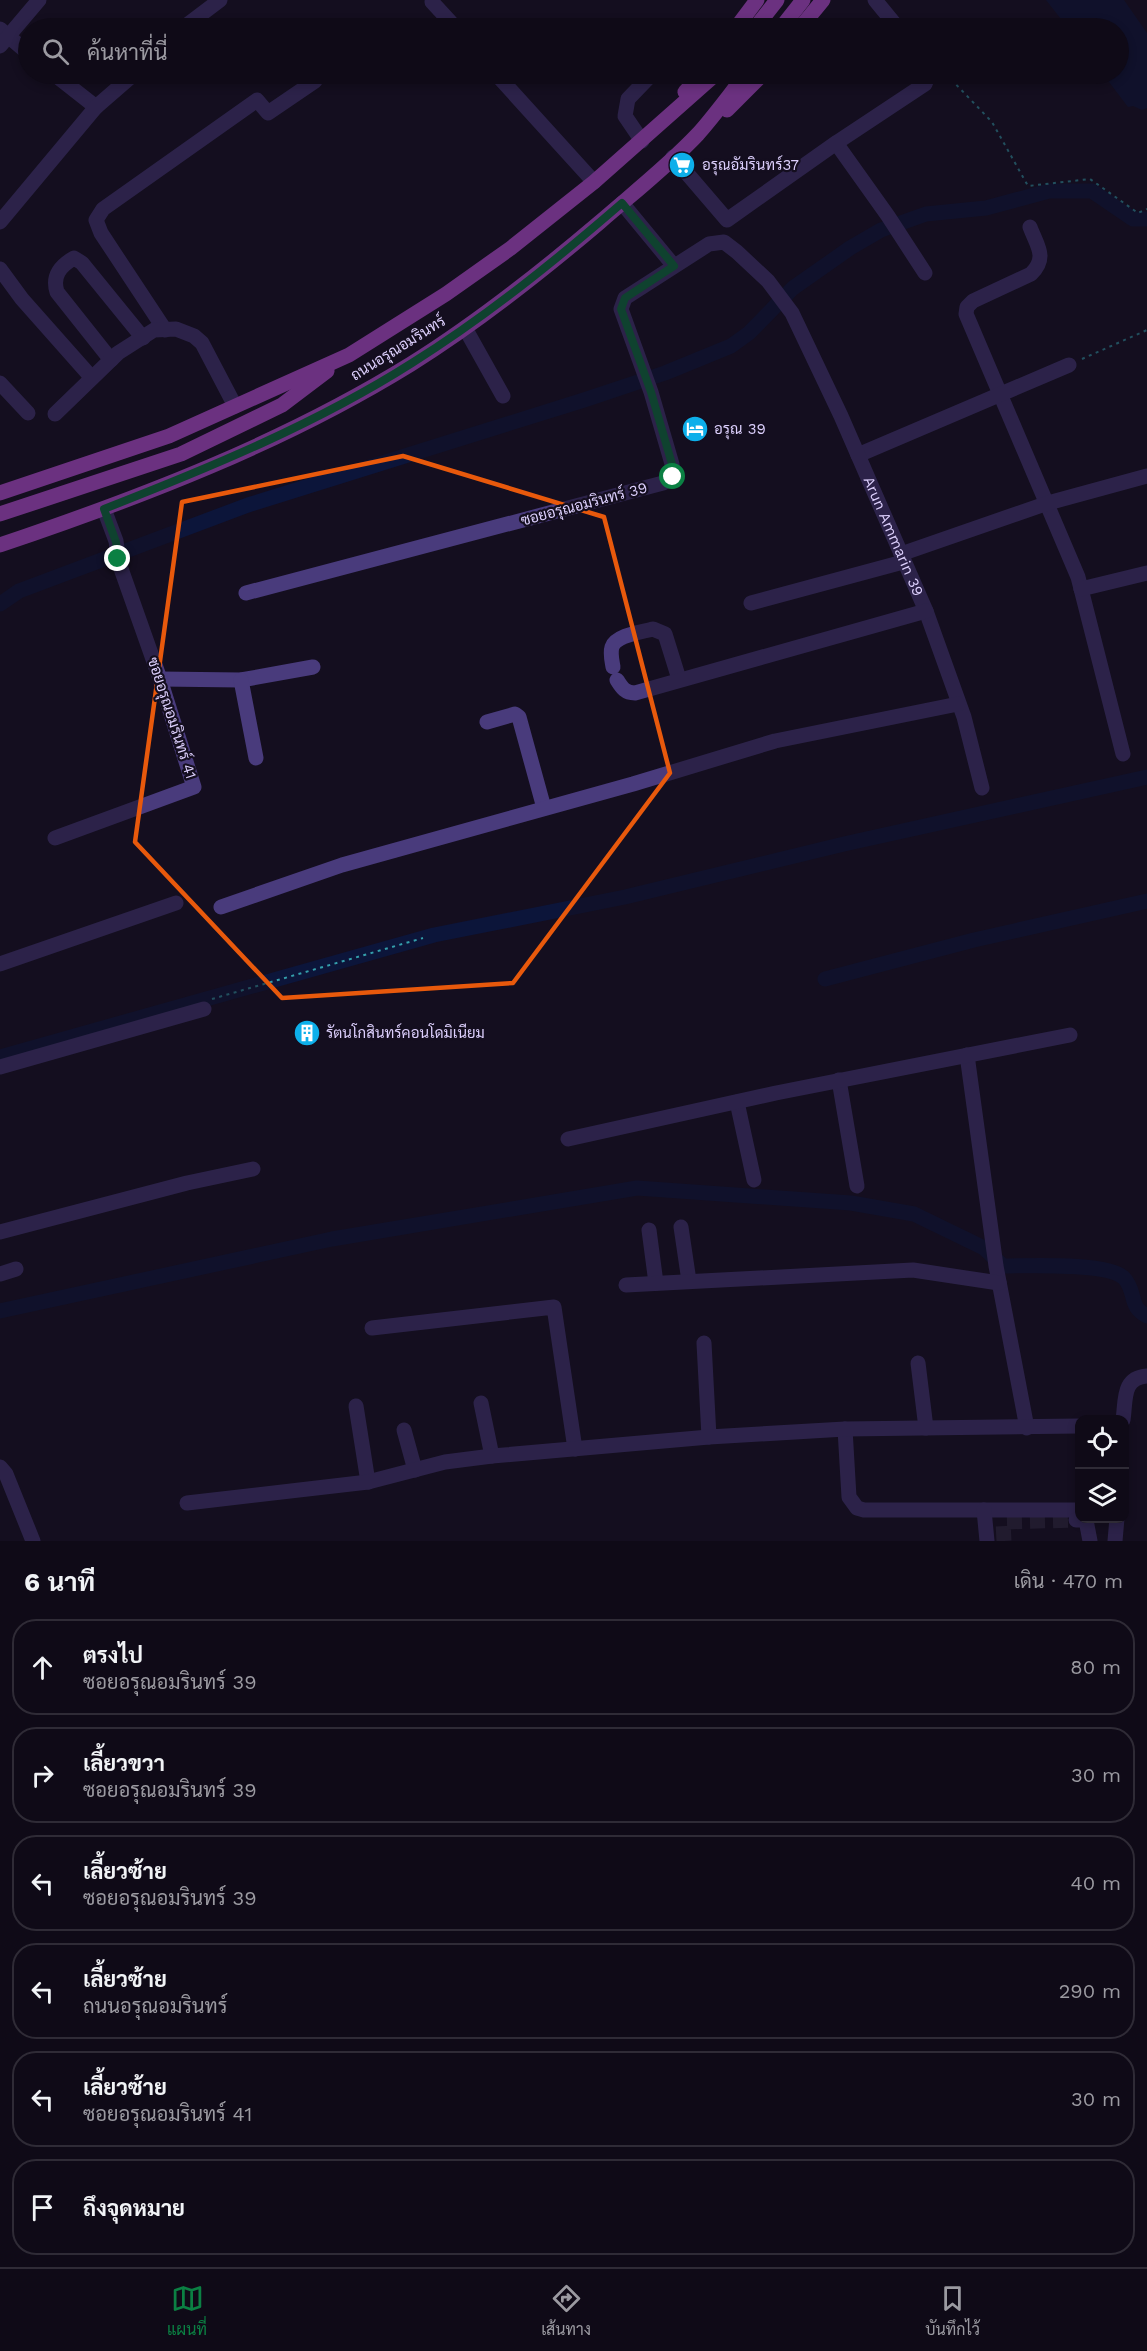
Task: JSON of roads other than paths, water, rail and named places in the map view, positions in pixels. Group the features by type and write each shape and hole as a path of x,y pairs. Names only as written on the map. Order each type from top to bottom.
{"main road":[{"path":"744,18 757,0"},
{"path":"763,18 777,0"},
{"path":"789,18 803,0"},
{"path":"808,18 823,0"},
{"path":"646,137 692,84"},
{"name":"ถนนอรุณอมรินทร์","path":"0,493 169,436 349,355 446,294 502,255 594,182 705,84"},
{"name":"ถนนอรุณอมรินทร์","path":"0,545 172,483 292,429 411,364 521,287 622,203 697,135 738,84"},
{"path":"697,135 753,84"},
{"path":"0,514 181,453 282,405 349,355"}],"street":[{"path":"21,18 39,0"},
{"path":"196,18 220,0"},
{"path":"875,0 890,18"},
{"path":"432,2 447,18"},
{"path":"18,22 3,37 18,47"},
{"path":"67,84 96,107"},
{"path":"0,222 96,107 122,84"},
{"path":"165,330 101,233 96,220 103,209 257,100 268,113 311,84"},
{"path":"505,84 594,182"},
{"path":"642,84 628,99 625,116 646,137"},
{"path":"672,157 727,219 925,84"},
{"path":"836,143 900,233 925,273"},
{"path":"622,203 674,266"},
{"path":"1030,227 1041,256 1039,266 1031,274 973,301 967,308 966,314 1078,577 1123,754"},
{"name":"ซอยอรุณอมรินทร์ 39","path":"246,593 663,483 673,477 672,464 651,392 621,309 625,298 709,244 724,242 780,295"},
{"path":"111,360 57,292 55,285 57,273 66,262 74,258 82,262 143,338"},
{"path":"0,269 22,299 92,378"},
{"name":"Arun Ammarin 39","path":"780,295 792,313 858,455 926,611 964,717 982,788"},
{"path":"465,328 503,396"},
{"path":"55,414 111,360 154,330 176,329 194,336 202,343 235,406"},
{"path":"858,455 1069,365"},
{"path":"0,383 28,413"},
{"path":"751,603 902,558 1048,503 1147,476"},
{"name":"ซอยอรุณอมรินทร์ 41","path":"55,838 194,787 104,509"},
{"path":"1081,589 1147,573"},
{"path":"679,679 665,634 653,629 619,639 613,644 611,650 615,674 623,690 628,693 679,679 926,611"},
{"path":"160,679 241,680 313,667"},
{"path":"241,680 256,758"},
{"path":"221,907 342,865 776,741 958,704"},
{"path":"487,722 515,714 519,717 544,808"},
{"path":"0,964 176,903"},
{"path":"0,1067 204,1009"},
{"path":"568,1139 839,1080 1070,1035"},
{"path":"967,1055 992,1242 1026,1428"},
{"path":"839,1080 858,1186"},
{"path":"737,1102 754,1180"},
{"path":"0,1232 187,1183 253,1169"},
{"path":"681,1227 689,1281"},
{"path":"649,1230 656,1283"},
{"path":"0,1274 16,1269"},
{"path":"626,1285 913,1270 999,1283"},
{"path":"372,1328 554,1307 575,1449"},
{"path":"704,1343 709,1437"},
{"path":"918,1363 926,1428"},
{"path":"1124,1415 1128,1386 1142,1376"},
{"path":"481,1403 492,1456"},
{"path":"356,1406 368,1482"},
{"path":"187,1503 368,1482 446,1462 492,1456 709,1437 845,1429 1075,1426"},
{"path":"845,1429 849,1497 857,1508 864,1510 984,1510 1075,1516"},
{"path":"404,1430 415,1470"},
{"path":"0,1467 6,1474 33,1541"},
{"path":"984,1510 987,1541"},
{"path":"1084,1523 1090,1541"},
{"path":"1115,1541 1117,1523"}],"water":[{"path":"1046,0 1124,0 1147,33 1147,108 1142,110 1133,106 1128,107 1111,84 1129,84 1129,18 1060,18"}],"waterway":[{"path":"0,604 19,591 248,505 584,400 665,373 731,346 749,333 793,288 850,248 881,230 926,214 986,208 1049,191 1092,191 1133,219 1147,219"},
{"path":"0,1057 434,935 625,897 844,844 1147,777"},
{"path":"825,979 974,940 1147,901"},
{"path":"0,1311 332,1239 637,1188 851,1203 914,1214 984,1248 1003,1266 1086,1267 1115,1273 1128,1283 1137,1308 1147,1316"}],"tunnel":[{"path":"1004,1541 1003,1522 1075,1520"}],"place":[{"name":"อรุณอัมรินทร์37","path":"682,165"},
{"name":"อรุณ 39","path":"695,429"},
{"name":"รัตนโกสินทร์คอนโดมิเนียม","path":"307,1033"}]}
